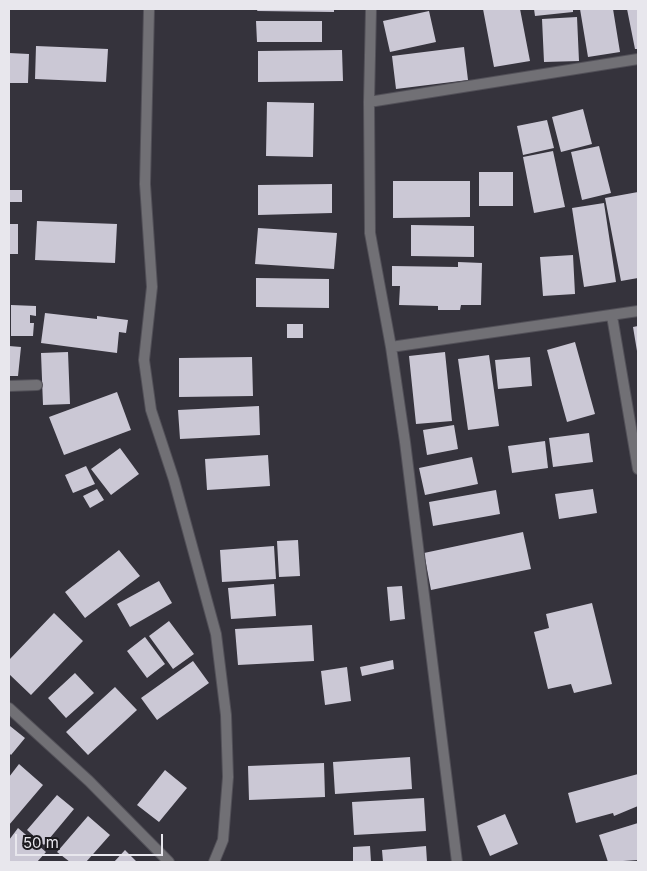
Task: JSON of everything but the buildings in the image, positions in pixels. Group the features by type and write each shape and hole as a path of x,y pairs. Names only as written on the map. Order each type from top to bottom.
{"street":[{"path":"149,9 145,184 152,287 144,360 150,410 174,480 216,634 226,715 228,777 224,840 214,862"},
{"path":"371,9 369,102 370,233 391,347 406,452 457,862"},
{"path":"369,102 638,59"},
{"path":"391,347 638,311"},
{"path":"612,316 638,468"},
{"path":"9,386 37,385"},
{"path":"9,708 89,781 169,862"}]}
